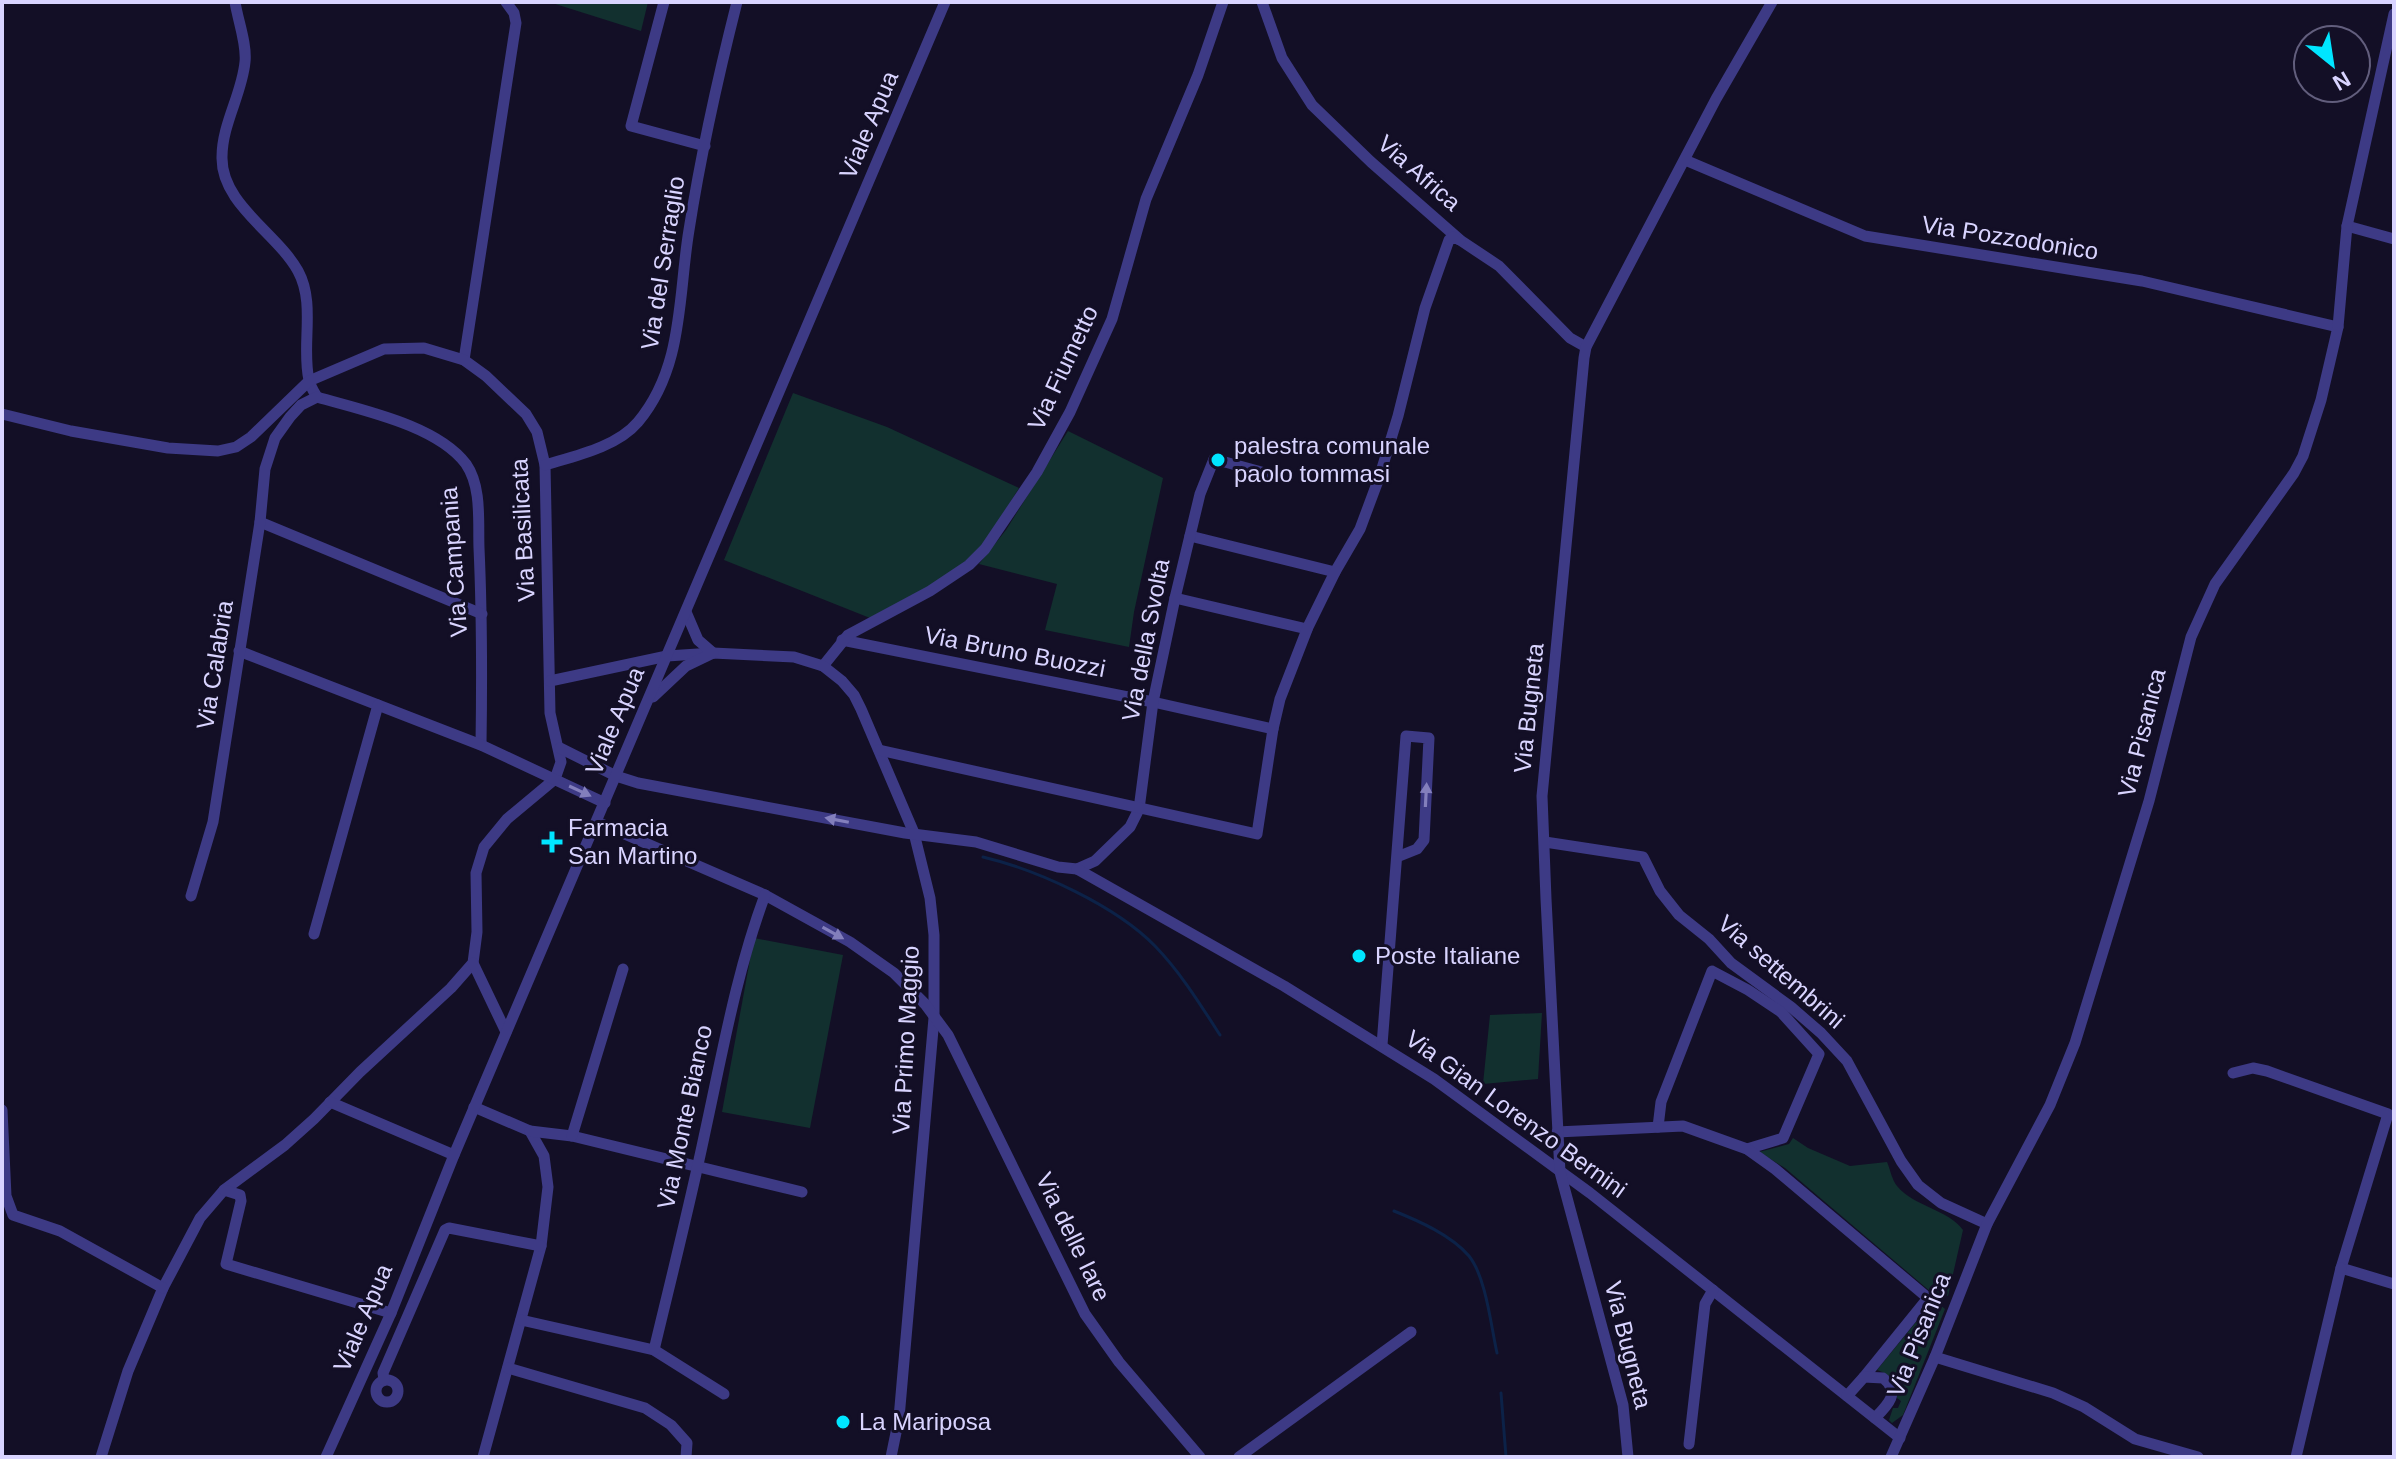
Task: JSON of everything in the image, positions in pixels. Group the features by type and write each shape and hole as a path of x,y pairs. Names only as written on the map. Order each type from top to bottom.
{"street":[{"path":"235,2 246,60 226,131 222,158 227,181 239,201 289,256 300,275 306,299 309,381 317,397"},
{"path":"464,360 518,7 506,2"},
{"path":"664,2 631,126 705,146"},
{"name":"Via del Serraglio","path":"545,465 623,436 640,420 659,389 672,357 678,329 689,231 737,2"},
{"name":"Viale Apua","path":"326,1457 391,1313 474,1107 945,2"},
{"name":"Via Fiumetto","path":"823,666 842,640 930,591 969,565 985,549 1037,472 1070,412 1112,319 1146,199 1198,75 1223,2"},
{"name":"Via Africa","path":"1262,2 1282,58 1312,105 1460,240 1499,266 1570,338 1586,347"},
{"name":"Via Bugneta","path":"1628,1457 1623,1405 1560,1172 1542,796 1586,347 1716,99 1772,2"},
{"name":"Via Pisanica","path":"1891,1457 1935,1357 1987,1224 2050,1105 2075,1043 2149,801 2191,637 2215,584 2303,456 2321,400 2338,327 2347,226 2394,14"},
{"name":"Via Pozzodonico","path":"1685,160 1876,239 2142,281 2338,327"},
{"path":"2347,226 2394,239"},
{"path":"879,750 1257,834 1280,699 1307,629 1360,529 1398,416 1425,308 1446,246 1453,237 1460,240"},
{"name":"Via Basilicata","path":"309,381 384,349 424,348 464,360 486,376 530,419 537,432 545,465 550,713 561,762 555,779"},
{"path":"2,414 71,431 168,448 218,451 236,447 261,428 309,381"},
{"name":"Via Calabria","path":"191,896 213,822 260,522 265,469 275,438 301,405 317,397"},
{"name":"Via Campania","path":"317,397 414,428 447,446 467,465 476,490 482,614 481,745"},
{"path":"261,428 275,438"},
{"name":"Via della Svolta","path":"1077,869 1095,861 1112,848 1130,827 1139,809 1153,702 1175,598 1200,494 1214,459 1276,476"},
{"path":"260,522 482,614"},
{"path":"1190,536 1335,572"},
{"path":"1175,598 1307,629"},
{"path":"647,703 686,666 713,653 698,640 686,612"},
{"name":"Via Bruno Buozzi","path":"842,640 1273,729"},
{"path":"239,651 481,745 605,803"},
{"name":"Via Primo Maggio","path":"550,681 667,656 713,653 794,657 823,666 854,695 879,750 914,833 930,898 934,935 934,1018 899,1418 891,1457"},
{"path":"314,934 378,705"},
{"path":"1382,1045 1406,736 1429,738 1424,840 1417,849 1397,857"},
{"path":"560,748 616,776"},
{"name":"Via Gian Lorenzo Bernini","path":"616,776 638,783 976,842 1058,867 1077,869 1382,1045 1475,1108 1900,1438"},
{"path":"506,1032 473,963 477,932 476,873 484,847 507,819 555,779"},
{"name":"Via delle Iare","path":"597,822 765,895 878,960 920,999 948,1035 1085,1314 1119,1362 1200,1457"},
{"name":"Via settembrini","path":"1545,842 1643,857 1660,891 1679,915 1709,939 1731,963 1821,1033 1847,1061 1901,1161 1918,1185 1941,1203 1987,1224"},
{"name":"Via Monte Bianco","path":"654,1350 698,1168 737,985 765,895"},
{"path":"101,1457 128,1371 163,1288 200,1218 224,1190 285,1145 451,988 473,963"},
{"path":"572,1136 623,969"},
{"path":"1658,1127 1661,1102 1712,971 1781,1012 1819,1054 1783,1138 1747,1149"},
{"path":"2233,1073 2253,1068 2267,1071 2388,1114 2341,1268 2296,1457"},
{"path":"330,1102 454,1155"},
{"path":"474,1107 530,1131 572,1136 802,1192"},
{"path":"2,1110 6,1196 13,1215 60,1231 163,1288"},
{"path":"1557,1132 1683,1126 1747,1149 1928,1298 1847,1396"},
{"path":"483,1457 541,1246 548,1187 544,1156 530,1131"},
{"path":"224,1190 240,1195 241,1201 226,1264 391,1313"},
{"path":"384,1380 383,1373 445,1230 449,1228 541,1246"},
{"path":"2341,1268 2394,1284"},
{"path":"1689,1444 1705,1304 1713,1290"},
{"path":"521,1320 654,1350 724,1394"},
{"path":"1239,1457 1411,1332"},
{"path":"1935,1357 2053,1393 2084,1407 2135,1439 2198,1457"},
{"path":"508,1368 645,1408 671,1425 687,1443 686,1457"},
{"path":"1864,1377 1883,1378 1892,1387 1891,1400 1875,1418"}],"green space":[{"path":"549,2 648,2 641,31"},
{"path":"793,393 887,427 1019,488 990,535 968,560 934,585 870,618 724,560"},
{"path":"1068,431 1163,478 1129,647 1045,630 1057,584 979,564 1006,530"},
{"path":"754,938 843,955 810,1128 722,1112"},
{"path":"1542,1013 1538,1079 1483,1084 1490,1015"},
{"path":"1793,1138 1850,1166 1887,1162 1895,1184 1904,1193 1957,1223 1963,1230 1948,1296 1931,1292 1785,1168 1759,1152 1789,1144"},
{"path":"1934,1300 1945,1309 1903,1415 1892,1423 1889,1420 1893,1408 1898,1408 1901,1401 1897,1398 1893,1380 1877,1370"}],"waterway":[{"path":"983,857 1028,871 1075,891 1139,931 1173,967 1220,1035"},
{"path":"1394,1211 1444,1235 1469,1256 1484,1289 1497,1353"},
{"path":"1501,1393 1506,1457"}],"place":[{"name":"palestra comunale paolo tommasi","path":"1218,460"},
{"name":"Farmacia San Martino","path":"552,842"},
{"name":"Poste Italiane","path":"1359,956"},
{"name":"La Mariposa","path":"843,1422"}]}
